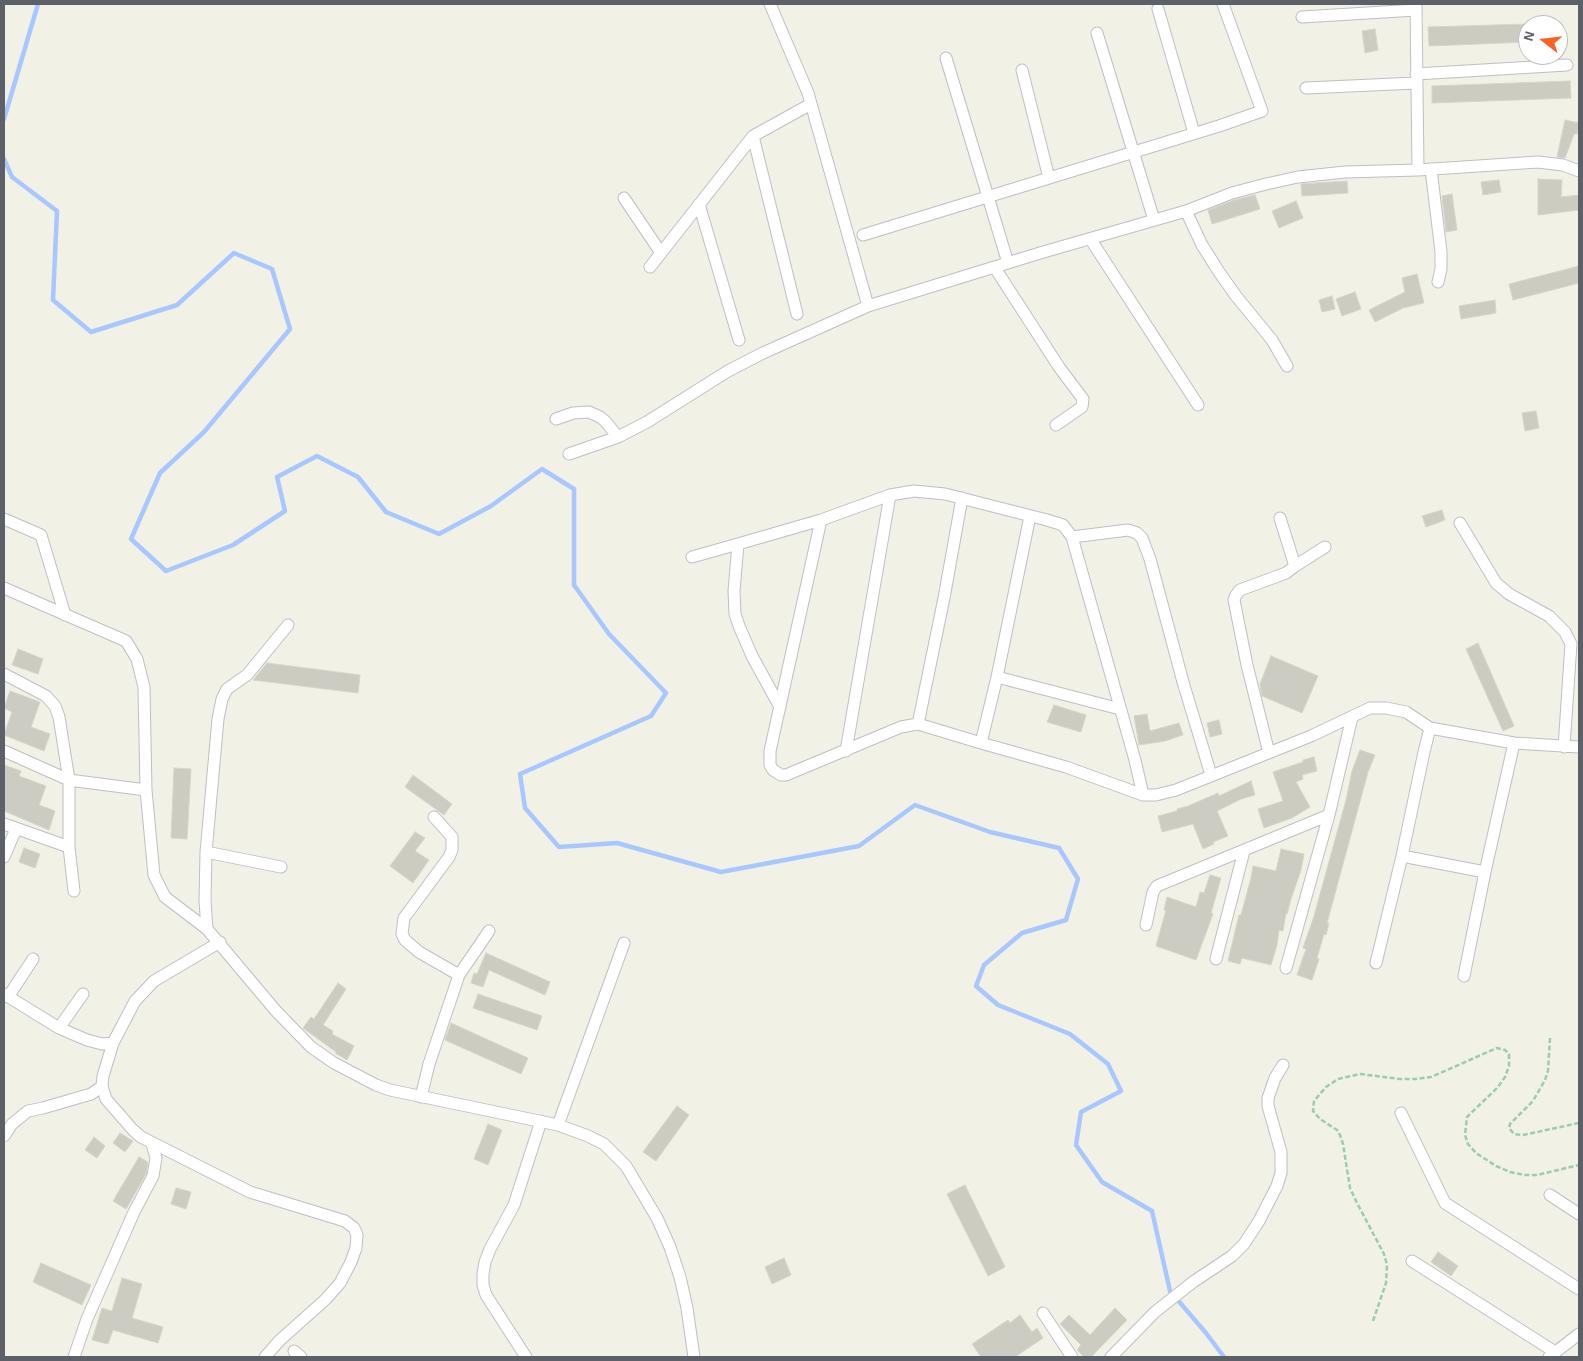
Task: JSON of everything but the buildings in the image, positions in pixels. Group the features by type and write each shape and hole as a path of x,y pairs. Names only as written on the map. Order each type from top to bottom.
{"street":[{"path":"770,4 811,104 868,306"},
{"path":"863,235 1262,111 1223,4"},
{"path":"1302,17 1416,7 1418,170"},
{"path":"1158,9 1194,133"},
{"path":"1097,33 1154,220"},
{"path":"946,58 1008,263"},
{"path":"1306,88 1557,65"},
{"path":"1022,70 1049,178"},
{"path":"650,267 753,136 811,104"},
{"path":"753,136 797,314"},
{"path":"569,454 618,436 647,422 728,371 763,352 868,306 1186,211 1232,193 1298,177 1345,172 1418,170 1538,162 1563,164 1579,171"},
{"path":"1431,169 1441,252 1441,269 1438,282"},
{"path":"624,198 661,253"},
{"path":"699,204 739,340"},
{"path":"1186,211 1202,245 1236,296 1272,340 1287,366"},
{"path":"1091,240 1198,405"},
{"path":"995,268 1082,399 1082,406 1056,425"},
{"path":"556,419 580,412 595,414 605,421 618,436"},
{"path":"692,557 821,520 890,495 914,491 962,498 1058,523 1066,527 1072,536 1135,760 1143,795"},
{"path":"846,751 890,495"},
{"path":"918,724 962,498"},
{"path":"981,744 997,677 1030,516"},
{"path":"1280,518 1295,566"},
{"path":"4,519 41,535 65,615"},
{"path":"821,520 780,707 772,735 769,760 777,774 786,775 901,727 918,724 981,744 1066,767 1143,795 1165,794 1268,754 1370,708 1386,708 1406,712 1430,728 1514,743 1579,747"},
{"path":"1460,523 1496,583 1509,594 1549,616 1575,644 1564,747"},
{"path":"1072,536 1128,530 1142,538 1150,559 1183,682 1211,776"},
{"path":"738,544 734,603 738,626 780,707"},
{"path":"1268,754 1235,597 1240,590 1278,576 1324,547"},
{"path":"4,588 126,641 137,659 144,687 146,790 152,859 154,875 165,897 207,929 220,942 258,990 311,1047 334,1063 376,1085 421,1097 558,1125 604,1144 626,1166 657,1218 680,1278 687,1308 694,1357"},
{"path":"207,929 205,901 206,852 218,719 222,699 227,689 247,675 288,625"},
{"path":"4,674 46,696 55,706 59,718 69,780 69,847 74,890"},
{"path":"997,677 1120,709"},
{"path":"1286,968 1329,814 1352,717"},
{"path":"1376,964 1430,728"},
{"path":"1464,976 1514,743"},
{"path":"4,751 69,780 146,790"},
{"path":"1146,925 1156,886 1329,814"},
{"path":"434,817 452,837 452,850 449,857 404,918 402,934 405,940 419,952 459,975"},
{"path":"4,824 69,847"},
{"path":"4,858 16,829"},
{"path":"1216,959 1244,851"},
{"path":"206,852 281,867"},
{"path":"1402,856 1485,872"},
{"path":"421,1097 435,1045 459,975 489,931"},
{"path":"220,942 154,981 146,988 131,1008 113,1043 103,1076 103,1090 106,1099 133,1130 152,1144 167,1149 231,1184 250,1192 345,1221 354,1228 357,1235 356,1248 340,1283 326,1299 279,1341 265,1357"},
{"path":"558,1125 624,943"},
{"path":"33,959 6,995 59,1028 87,1040 102,1044 113,1043"},
{"path":"59,1028 83,994"},
{"path":"1110,1357 1155,1312 1193,1282 1226,1260 1244,1244 1259,1221 1277,1186 1281,1173 1281,1152 1268,1106 1268,1098 1275,1078 1283,1065"},
{"path":"4,1136 12,1124 28,1111 91,1094 100,1088 103,1090"},
{"path":"1401,1113 1445,1203 1579,1289"},
{"path":"526,1357 486,1295 483,1285 483,1274 490,1250 514,1205 541,1121"},
{"path":"74,1357 87,1319 134,1212 153,1176 156,1158 152,1144"},
{"path":"1550,1195 1579,1214"},
{"path":"1412,1261 1552,1355 1579,1334"},
{"path":"1043,1313 1072,1357"}],"path":[{"path":"1550,1038 1548,1071 1545,1080 1533,1101 1510,1124 1509,1128 1514,1134 1523,1135 1579,1124"}],"waterway":[{"path":"4,119 38,4"},
{"path":"4,159 12,177 57,211 53,300 91,332 177,305 234,253 272,269 290,329 204,432 160,473 131,539 166,571 233,545 285,511 277,477 317,456 358,477 386,512 439,534 491,506 542,469 574,489 574,585 609,634 666,693 651,716 520,774 525,808 559,847 617,843 721,872 859,846 915,805 990,832 1059,848 1078,879 1066,920 1022,933 984,965 976,986 998,1005 1070,1034 1108,1064 1121,1091 1081,1112 1076,1145 1102,1182 1152,1211 1170,1291 1224,1357"}]}
